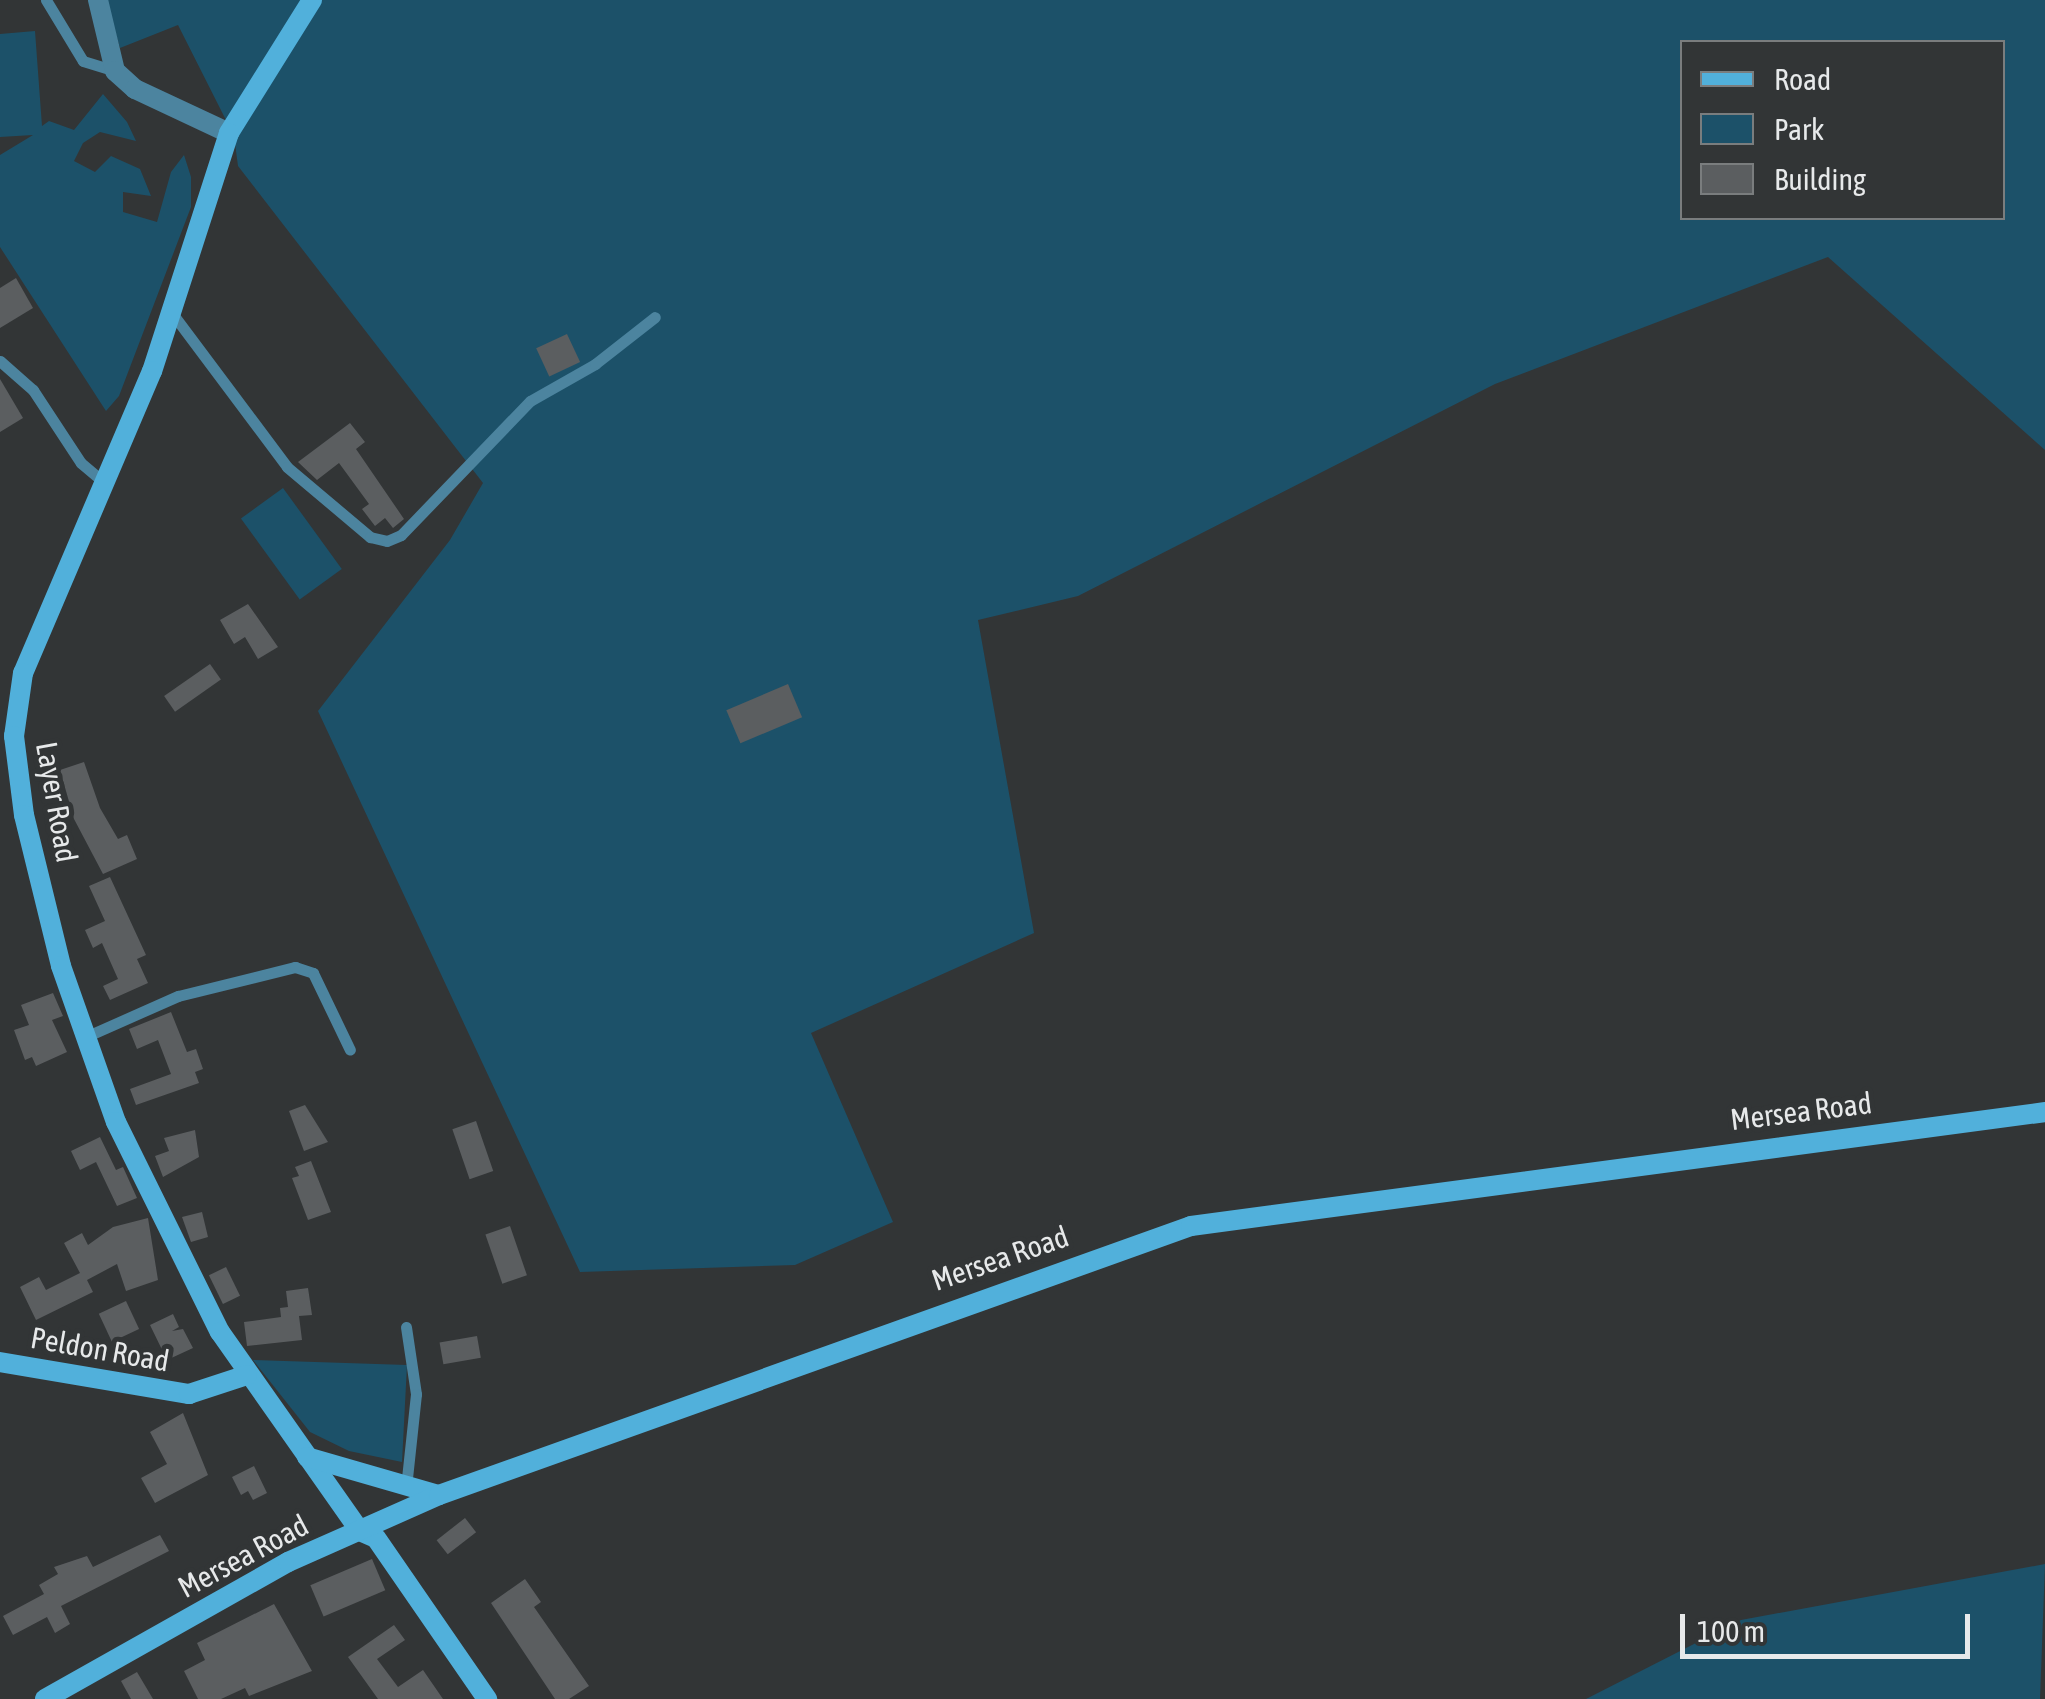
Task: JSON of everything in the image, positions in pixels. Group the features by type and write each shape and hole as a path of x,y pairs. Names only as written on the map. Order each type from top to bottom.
{"street":[{"path":"98,0 114,71 135,89 229,133"},
{"name":"Layer Road","path":"312,0 229,133 172,313 108,486 7,711 24,815 83,1038 116,1122 247,1375 360,1530 376,1538 487,1699"},
{"name":"Mersea Road","path":"45,1699 288,1562 439,1495 1191,1226 2045,1112"},
{"name":"Peldon Road","path":"0,1362 188,1394 247,1375"},
{"path":"307,1457 439,1495"}],"lane":[{"path":"46,0 83,61 114,71"},
{"path":"172,313 287,467 370,536 387,540 401,535 530,400 596,364 655,317"},
{"path":"0,362 32,390 81,462 108,486"},
{"path":"83,1038 178,996 294,967 313,972 350,1050"},
{"path":"406,1327 416,1394 406,1487"}],"green space":[{"path":"106,0 2045,0 2045,450 1828,257 1495,384 1078,596 978,620 1034,933 811,1033 893,1222 795,1265 580,1272 318,711 450,540 483,483 238,166 234,136 178,25 120,48"},
{"path":"35,31 42,126 49,121 74,130 103,94 127,122 136,141 100,132 83,143 74,161 95,172 111,156 140,169 151,196 123,192 123,212 157,222 171,172 184,155 191,177 191,207 119,396 106,411 0,247 0,155 33,135 0,137 0,34"},
{"path":"283,488 342,569 300,599 241,519"},
{"path":"253,1360 407,1365 402,1462 349,1451 310,1432"},
{"path":"2045,1564 2040,1699 1586,1699 1741,1620"}],"building":[{"path":"16,278 33,308 0,328 0,288"},
{"path":"567,334 580,362 549,376 536,348"},
{"path":"0,379 23,418 0,432"},
{"path":"350,423 365,442 356,449 404,519 393,528 385,518 375,526 362,509 369,504 339,463 317,480 298,462"},
{"path":"248,604 278,647 258,659 245,637 234,644 220,620"},
{"path":"210,664 221,680 175,712 164,696"},
{"path":"788,684 802,717 740,743 726,710"},
{"path":"84,762 100,808 118,839 127,835 137,859 103,874 74,819 60,770"},
{"path":"110,877 146,955 137,959 148,983 110,1000 103,986 118,979 102,943 93,948 85,930 105,921 89,886"},
{"path":"53,993 63,1016 52,1020 67,1052 36,1066 32,1057 25,1060 14,1030 29,1025 21,1005"},
{"path":"171,1012 187,1052 196,1049 203,1069 195,1072 199,1083 136,1105 130,1089 171,1074 158,1040 137,1049 129,1029"},
{"path":"305,1105 328,1142 304,1151 289,1111"},
{"path":"476,1121 493,1171 470,1179 452,1129"},
{"path":"195,1130 199,1157 163,1177 155,1156 169,1151 164,1138"},
{"path":"100,1137 116,1170 123,1167 137,1198 117,1206 96,1162 80,1170 71,1151"},
{"path":"311,1161 331,1212 308,1220 292,1178 299,1176 295,1167"},
{"path":"202,1212 208,1237 191,1242 182,1217"},
{"path":"148,1218 158,1280 126,1291 117,1264 87,1280 93,1292 36,1320 20,1287 39,1277 46,1290 80,1273 64,1243 82,1233 88,1245 113,1227"},
{"path":"510,1226 527,1275 502,1284 485,1234"},
{"path":"226,1267 240,1296 223,1304 209,1275"},
{"path":"308,1288 312,1315 299,1316 302,1340 247,1346 244,1322 281,1317 280,1308 288,1307 286,1291"},
{"path":"126,1301 139,1329 112,1342 99,1314"},
{"path":"173,1314 179,1327 172,1331 183,1329 193,1348 167,1360 150,1325"},
{"path":"477,1336 481,1358 443,1364 440,1343"},
{"path":"183,1413 208,1475 155,1503 141,1478 167,1464 150,1432"},
{"path":"254,1466 267,1493 253,1500 248,1491 241,1495 232,1477"},
{"path":"465,1518 476,1532 448,1554 437,1540"},
{"path":"160,1535 169,1551 61,1606 70,1624 55,1633 47,1617 13,1635 3,1616 44,1594 39,1585 58,1574 54,1567 87,1556 93,1567"},
{"path":"372,1559 385,1590 324,1616 310,1585"},
{"path":"525,1579 541,1602 534,1607 589,1686 569,1699 555,1699 491,1603"},
{"path":"274,1604 312,1671 249,1696 245,1688 221,1699 198,1699 184,1671 205,1660 197,1643"},
{"path":"394,1625 405,1640 377,1659 398,1687 423,1670 443,1699 378,1699 348,1657"},
{"path":"137,1672 153,1699 131,1699 121,1681"}]}
